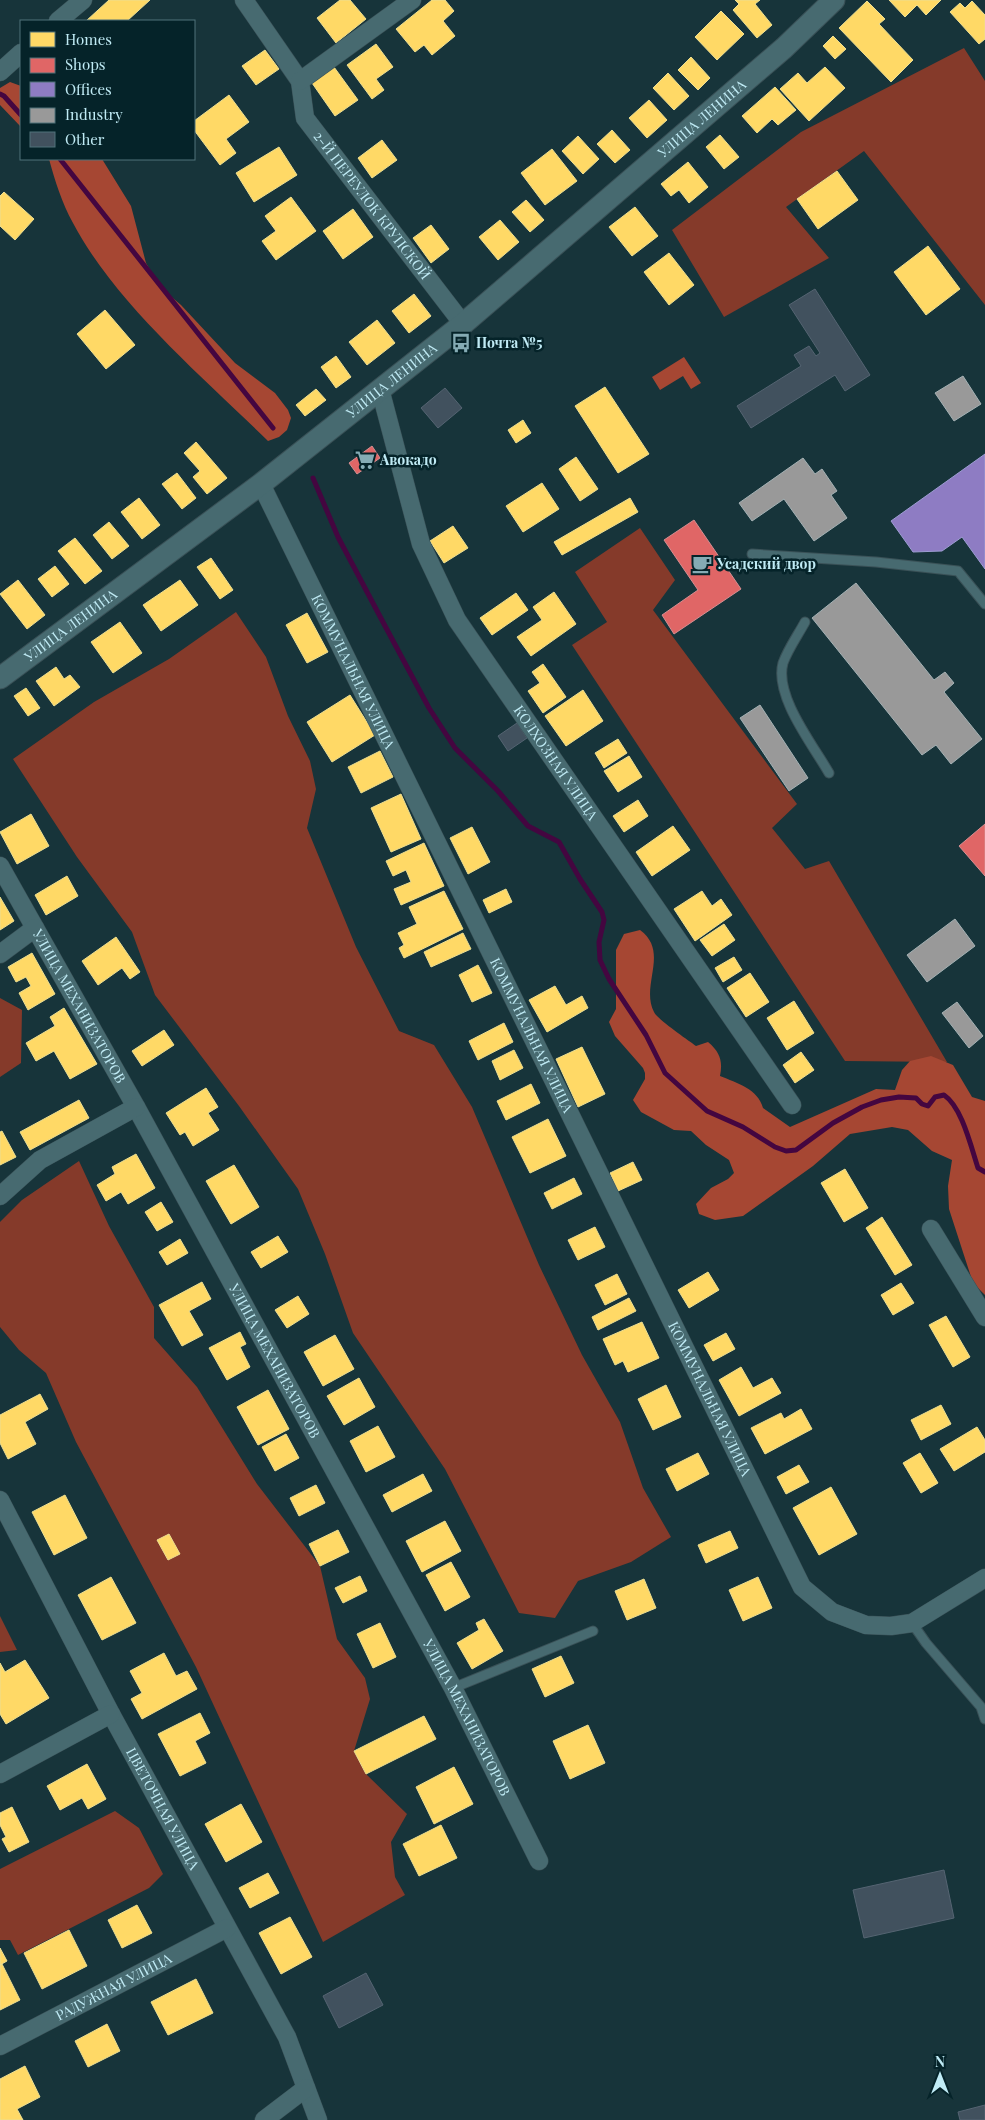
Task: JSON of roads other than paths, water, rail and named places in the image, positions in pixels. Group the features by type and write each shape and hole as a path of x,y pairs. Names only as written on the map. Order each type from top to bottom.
{"street":[{"path":"59,20 83,0"},
{"name":"2-Й ПЕРЕУЛОК КРУПСКОЙ","path":"244,0 300,81 305,118 463,324"},
{"path":"300,81 412,0"},
{"name":"УЛИЦА ЛЕНИНА","path":"0,678 261,484 463,324 784,48 834,0"},
{"path":"0,72 20,54"},
{"name":"КОЛХОЗНАЯ УЛИЦА","path":"380,389 420,544 457,620 792,1105"},
{"name":"КОММУНАЛЬНАЯ УЛИЦА","path":"261,484 802,1587 832,1612 866,1625 891,1626 912,1623"},
{"name":"УЛИЦА МЕХАНИЗАТОРОВ","path":"0,866 136,1107 453,1688 538,1861"},
{"path":"0,954 35,928"},
{"path":"0,1196 40,1160 136,1107"},
{"path":"931,1229 985,1317"},
{"name":"ЦВЕТОЧНАЯ УЛИЦА","path":"0,1500 111,1714 287,2037 318,2120"},
{"path":"912,1623 985,1578"},
{"path":"0,1774 111,1714"},
{"name":"РАДУЖНАЯ УЛИЦА","path":"0,2046 227,1928"},
{"path":"264,2120 306,2088"}],"lane":[{"path":"752,554 876,562 958,571 985,604"},
{"path":"805,622 784,662 781,678 785,699 829,773"},
{"path":"912,1623 926,1644 981,1707 985,1719"},
{"path":"453,1688 593,1631"}],"waterway":[{"path":"0,94 20,114"},
{"path":"61,160 273,428"},
{"path":"313,478 338,537 429,708 455,748 498,791 528,826 559,842 602,912 604,920 599,942 600,960 609,979 646,1035 665,1073 707,1111 743,1127 775,1147 786,1151 796,1150 833,1123 862,1107 881,1100 899,1097 916,1098 922,1104 928,1106 935,1097 944,1095 961,1118 978,1168 985,1172"}],"place":[{"name":"Почта №5","path":"461,343"},
{"name":"Авокадо","path":"365,460"},
{"name":"Усадский двор","path":"702,564"}]}
